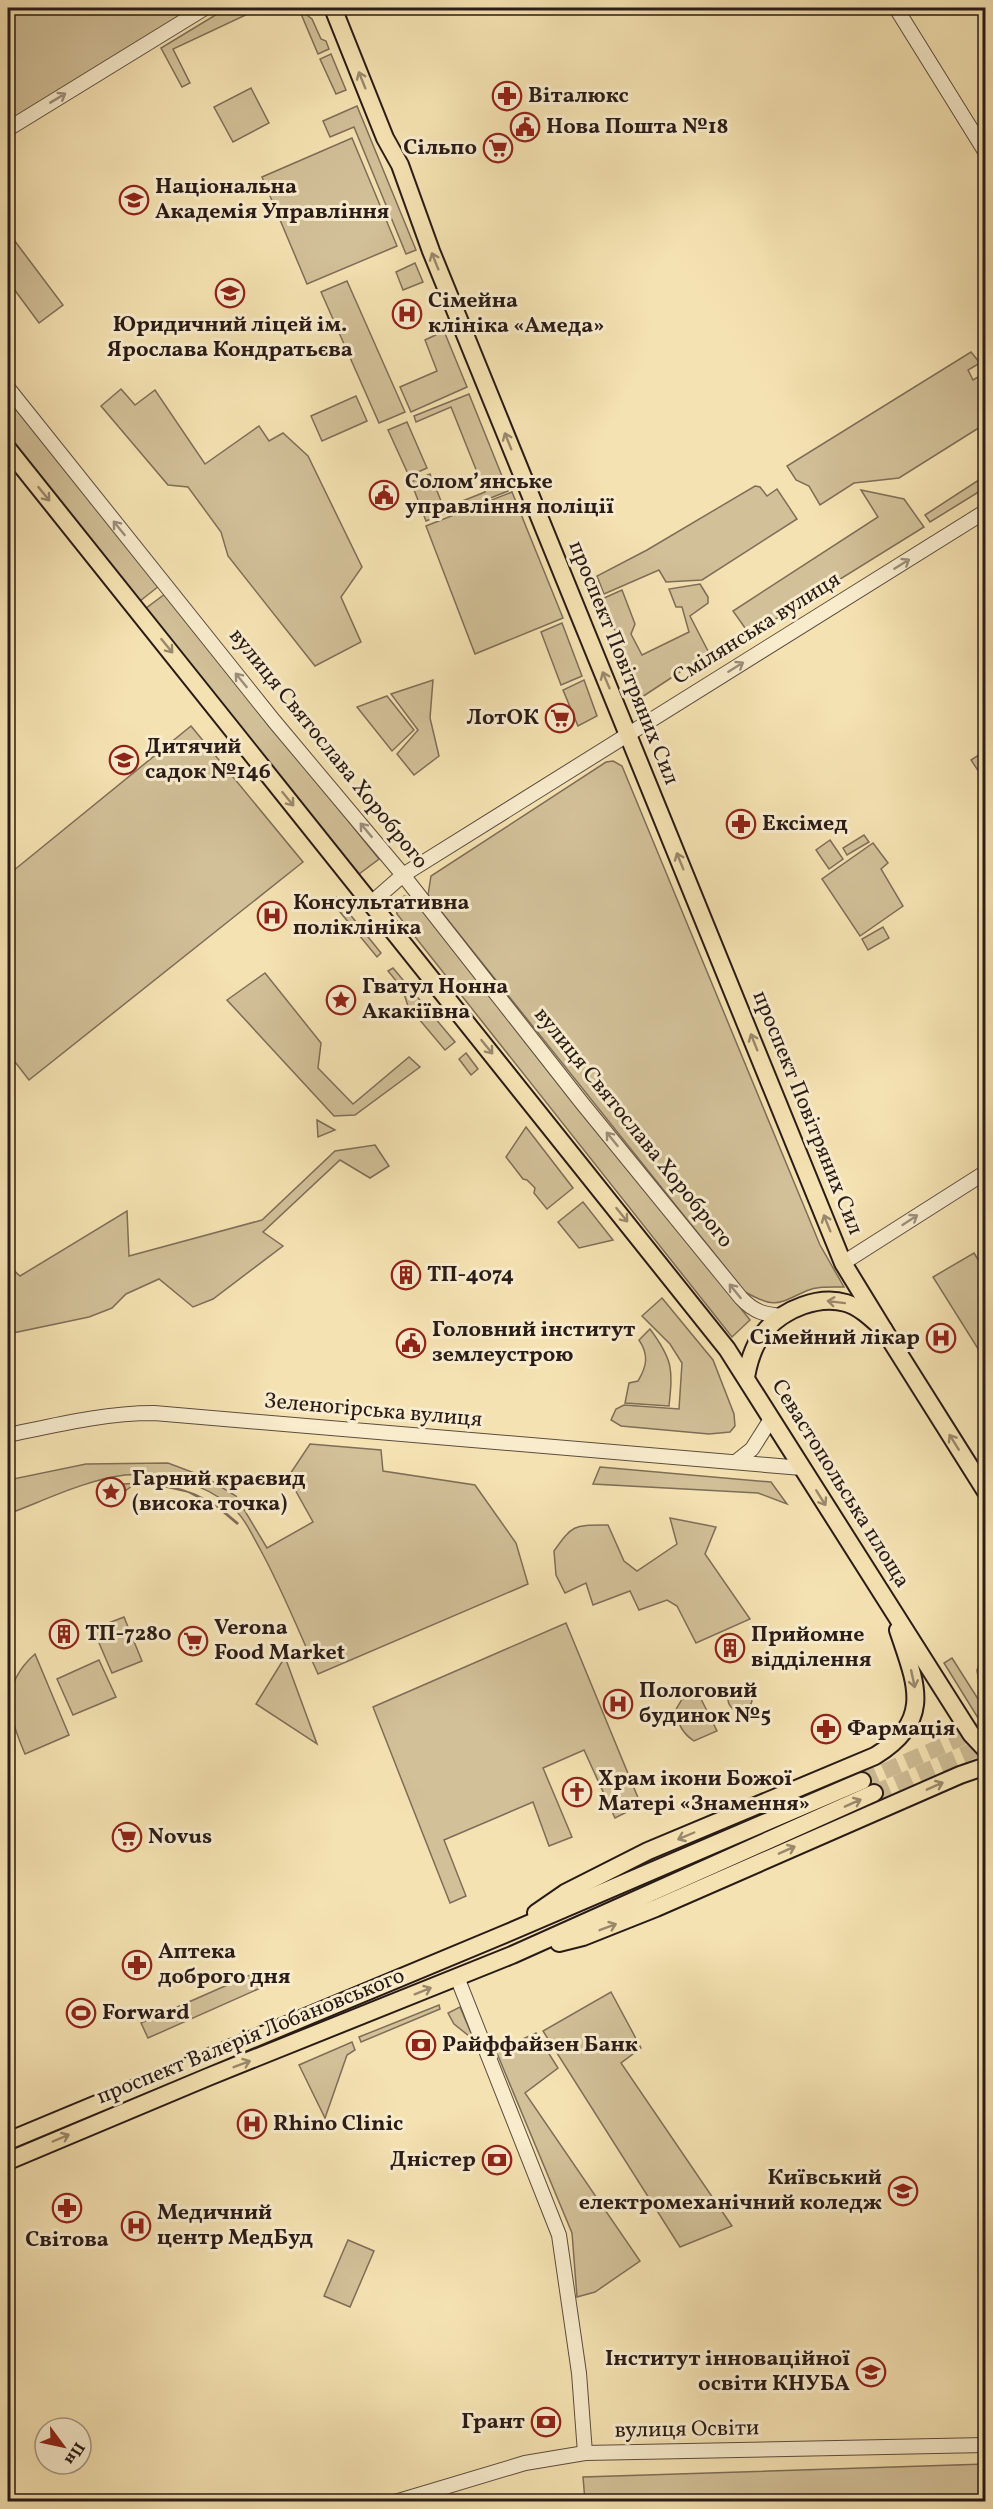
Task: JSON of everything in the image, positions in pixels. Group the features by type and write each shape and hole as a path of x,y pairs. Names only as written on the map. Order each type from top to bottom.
{"main road":[{"name":"проспект Повітряних Сил","path":"333,8 385,138 400,165 431,251 843,1263 884,1330"},
{"path":"8,449 666,1272 746,1377"},
{"name":"Севастопольська площа","path":"986,1492 884,1330 864,1313 848,1303 830,1300 805,1304 766,1329 753,1350 746,1377 971,1734 986,1749"},
{"name":"проспект Валерія Лобановського","path":"505,1934 565,1893 648,1851 875,1756 891,1746 905,1730 914,1713 916,1696 912,1672 889,1603"},
{"name":"проспект Валерія Лобановського","path":"512,1955 583,1936 656,1908 949,1779 986,1767"},
{"name":"проспект Валерія Лобановського","path":"8,2141 505,1934 868,1787 512,1955 8,2161"}],"street":[{"path":"8,129 205,8"},
{"path":"896,8 986,153"},
{"name":"вулиця Святослава Хороброго","path":"8,388 267,712 403,875 582,1103 741,1298 748,1306 766,1315 784,1316"},
{"name":"Смілянська вулиця","path":"371,903 403,875 986,511"},
{"path":"843,1263 986,1172"},
{"name":"Зеленогірська вулиця","path":"8,1435 87,1418 125,1413 154,1413 802,1468"},
{"path":"737,1461 752,1449 771,1419"},
{"path":"457,1977 559,2235 579,2373 585,2453"},
{"name":"вулиця Освіти","path":"395,2502 525,2463 585,2453 986,2445"}],"shaded area":[{"path":"8,8 196,8 8,124"},
{"path":"227,8 241,8 250,13 173,49 190,83 182,87 161,48"},
{"path":"299,9 312,19 321,39 326,41 329,49 318,54"},
{"path":"331,54 346,90 336,94 320,59"},
{"path":"251,88 269,123 233,142 214,107"},
{"path":"357,106 416,250 406,254 354,127 330,137 323,121"},
{"path":"352,138 397,246 307,284 262,177"},
{"path":"14,240 63,305 39,323 8,281 8,245"},
{"path":"415,263 423,282 403,290 396,272"},
{"path":"347,281 405,412 379,423 321,292"},
{"path":"444,331 467,387 411,412 400,387 437,371 425,340"},
{"path":"971,352 980,363 968,370 973,380 985,373 985,424 899,478 854,483 820,505 809,486 796,480 787,466"},
{"path":"121,389 135,405 155,390 205,464 259,426 269,441 283,433 308,456 362,567 341,597 361,642 315,666 228,556 221,532 188,487 168,485 101,406"},
{"path":"469,394 508,491 453,513 450,506 485,492 451,407 416,422 414,416"},
{"path":"8,396 159,586 140,601 8,437"},
{"path":"356,396 367,421 322,441 311,416"},
{"path":"407,422 427,468 409,476 388,430"},
{"path":"430,474 446,513 426,521 411,482"},
{"path":"985,476 985,488 930,522 925,515"},
{"path":"755,486 760,487 767,496 777,489 797,519 702,580 666,582 659,570 604,594 597,576 647,550"},
{"path":"861,490 904,499 924,527 750,635 733,611 878,517"},
{"path":"512,492 563,618 475,654 426,526"},
{"path":"700,584 708,597 708,603 690,616 709,653 642,697 602,599 622,590 635,624 631,634 642,655 689,632 682,607 676,607 669,589"},
{"path":"165,594 379,859 359,874 145,609"},
{"path":"562,623 582,676 561,685 541,632"},
{"path":"433,680 430,718 439,756 414,775 397,754 418,730 391,694"},
{"path":"584,680 597,716 578,726 563,690"},
{"path":"387,696 414,730 392,751 357,707"},
{"path":"191,726 303,862 29,1080 8,1053 8,875"},
{"path":"985,751 986,781 971,760"},
{"path":"613,761 622,766 820,1245 844,1287 815,1288 776,1303 764,1301 745,1292 428,895 431,876 606,762"},
{"path":"864,835 869,842 847,855 843,848"},
{"path":"830,840 843,859 829,869 816,850"},
{"path":"873,843 888,863 881,869 903,906 860,936 822,879"},
{"path":"404,896 415,899 750,1320 732,1337 397,914 395,903"},
{"path":"336,897 381,953 377,957 331,901"},
{"path":"883,927 889,938 868,950 862,939"},
{"path":"393,968 455,1042 445,1050 408,1006 402,988 388,971"},
{"path":"265,973 321,1043 318,1068 353,1104 409,1057 420,1067 355,1115 334,1116 227,1000"},
{"path":"466,1053 478,1069 471,1075 459,1059"},
{"path":"317,1120 335,1130 318,1137"},
{"path":"526,1127 573,1188 547,1209 534,1193 535,1188 523,1179 506,1157"},
{"path":"375,1145 389,1166 370,1178 340,1160 263,1232 283,1246 213,1299 193,1307 159,1279 126,1294 112,1308 89,1317 8,1334 8,1265 20,1276 127,1211 129,1256 262,1220 335,1151"},
{"path":"583,1202 613,1240 579,1248 558,1222"},
{"path":"974,1253 985,1271 985,1360 933,1277"},
{"path":"662,1298 713,1360 734,1414 735,1426 730,1432 709,1434 621,1426 611,1420 616,1409 624,1405 679,1409 682,1363 670,1344 642,1316"},
{"path":"650,1329 670,1365 669,1406 625,1403 629,1383 638,1381 646,1360 639,1340"},
{"path":"310,1444 381,1450 383,1471 475,1485 516,1543 528,1584 318,1674 276,1580 248,1527 232,1507 209,1491 168,1477 125,1475 81,1486 8,1514 8,1480 86,1464 168,1463 205,1477 236,1496 267,1548 313,1522 288,1477"},
{"path":"600,1467 771,1482 787,1504 758,1493 593,1484"},
{"path":"143,1483 158,1484 183,1490 194,1494 216,1506 238,1523 217,1507 188,1492 166,1487 132,1486 109,1503 104,1488"},
{"path":"670,1518 716,1527 705,1554 750,1619 696,1643 677,1606 667,1600 639,1610 630,1591 593,1605 586,1583 565,1593 556,1575 554,1551 570,1531 581,1526 608,1525 624,1561 637,1571 677,1544"},
{"path":"124,1617 142,1661 112,1673 93,1629"},
{"path":"566,1623 641,1805 615,1818 584,1750 543,1768 572,1837 549,1846 533,1802 444,1840 466,1896 450,1903 373,1707"},
{"path":"985,1651 982,1671 984,1682 979,1683 977,1670"},
{"path":"35,1654 69,1735 25,1754 14,1726 10,1701 16,1677"},
{"path":"285,1657 317,1744 256,1704"},
{"path":"952,1658 985,1710 978,1718 944,1663"},
{"path":"99,1660 116,1697 73,1715 57,1679"},
{"path":"740,1687 749,1690 752,1699 749,1708 740,1711 731,1708 728,1699 731,1690"},
{"path":"698,1693 717,1731 694,1741 682,1728 675,1711 682,1699"},
{"path":"259,1971 265,1986 148,2038 141,2023"},
{"path":"611,1992 641,2048 621,2063 732,2226 680,2247 543,2031"},
{"path":"439,2005 440,2009 361,2042 359,2037"},
{"path":"460,2007 474,2040 454,2024 448,2013"},
{"path":"536,2033 558,2068 525,2093 640,2261 595,2292 577,2297 572,2233 496,2051"},
{"path":"352,2042 355,2050 347,2055 325,2118 299,2065"},
{"path":"348,2240 374,2251 350,2307 324,2296"},
{"path":"985,2464 985,2502 896,2501 895,2497 795,2502 654,2502 654,2499 585,2501 583,2477"}],"tunnel":[{"path":"862,1781 986,1727"},
{"path":"874,1793 986,1745"}],"place":[{"name":"Віталюкс","path":"507,96"},
{"name":"Нова Пошта №18","path":"525,127"},
{"name":"Сільпо","path":"498,148"},
{"name":"Національна Академія Управління","path":"134,200"},
{"name":"Юридичний ліцей ім. Ярослава Кондратьєва","path":"230,293"},
{"name":"Сімейна клініка «Амеда»","path":"407,314"},
{"name":"Соломʼянське управління поліції","path":"384,495"},
{"name":"ЛотОК","path":"560,718"},
{"name":"Дитячий садок №146","path":"124,760"},
{"name":"Ексімед","path":"741,824"},
{"name":"Консультативна поліклініка","path":"272,916"},
{"name":"Гватул Нонна Акакіївна","path":"341,1000"},
{"name":"ТП-4074","path":"406,1275"},
{"name":"Сімейний лікар","path":"941,1338"},
{"name":"Головний інститут землеустрою","path":"411,1343"},
{"name":"Гарний краєвид (висока точка)","path":"111,1492"},
{"name":"ТП-7280","path":"64,1634"},
{"name":"Verona Food Market","path":"193,1641"},
{"name":"Прийомне відділення","path":"730,1648"},
{"name":"Пологовий будинок №5","path":"618,1704"},
{"name":"Фармація","path":"826,1729"},
{"name":"Храм ікони Божої Матері «Знамення»","path":"577,1792"},
{"name":"Novus","path":"127,1837"},
{"name":"Аптека доброго дня","path":"137,1965"},
{"name":"Forward","path":"81,2013"},
{"name":"Райффайзен Банк","path":"421,2045"},
{"name":"Rhino Clinic","path":"252,2124"},
{"name":"Дністер","path":"497,2160"},
{"name":"Київський електромеханічний коледж","path":"903,2191"},
{"name":"Світова","path":"67,2208"},
{"name":"Медичний центр МедБуд","path":"136,2226"},
{"name":"Інститут інноваційної освіти КНУБА","path":"871,2372"},
{"name":"Грант","path":"546,2422"}]}
